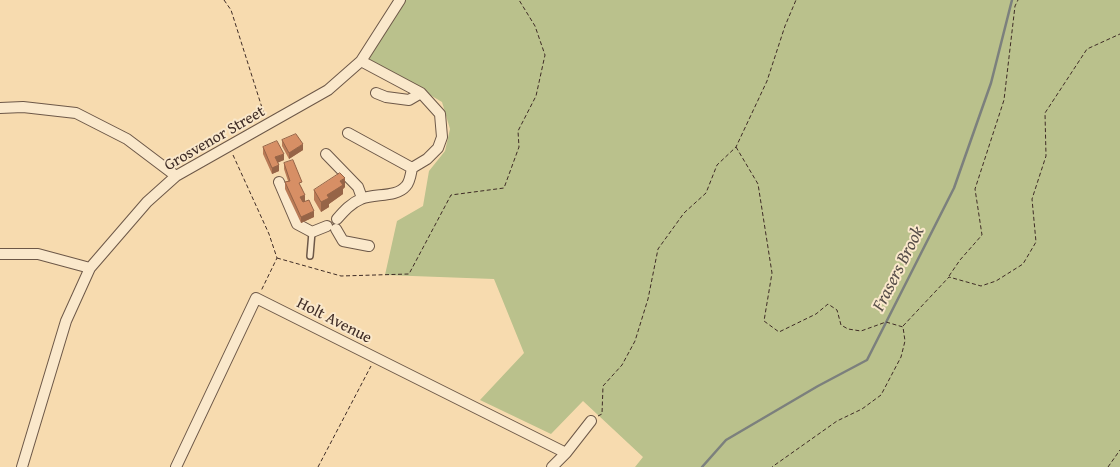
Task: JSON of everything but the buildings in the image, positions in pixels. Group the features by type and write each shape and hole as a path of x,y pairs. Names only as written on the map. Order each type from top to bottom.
{"street":[{"name":"Grosvenor Street","path":"22,467 66,321 90,268 147,202 176,176 328,90 361,61 400,0"},
{"path":"279,182 297,224 312,232 333,225 348,207 362,198 398,192 407,185 412,168 427,159 438,148 442,137 440,114 421,93 361,61"},
{"path":"376,93 386,97 409,100 421,93"},
{"path":"0,108 23,107 76,113 127,139 176,176"},
{"path":"348,133 412,168"},
{"path":"326,154 358,187 362,198"},
{"path":"333,225 343,241 368,246"},
{"path":"0,254 38,254 90,268"},
{"path":"176,467 256,298"},
{"name":"Holt Avenue","path":"256,298 566,453"},
{"path":"552,467 566,453 591,421"}],"lane":[{"path":"310,256 312,232"}],"path":[{"path":"224,0 231,10 267,125"},
{"path":"277,258 342,276 409,274 451,195 504,188 519,147 518,131 536,96 545,55 535,26 519,0"},
{"path":"591,421 602,414 604,386 622,365 635,341 648,298 658,249 684,213 706,193 717,165 736,147 767,81 785,26 796,0"},
{"path":"903,327 949,277 960,260 982,235 975,189 1004,100 1015,6 1018,0"},
{"path":"949,277 981,286 996,281 1023,264 1036,242 1032,199 1046,156 1045,113 1087,49 1120,34"},
{"path":"736,147 758,184 772,273 764,321 779,332 816,314 828,304 837,310 841,325 848,329 861,331 886,322 903,327"},
{"path":"238,164 269,234 277,258 256,298"},
{"path":"772,467 837,421 862,409 881,395 901,356 905,342 903,327"},
{"path":"318,467 374,358"},
{"path":"1108,467 1120,450"}],"green space":[{"path":"402,0 1120,0 1120,467 635,467 643,457 583,401 551,434 480,400 524,353 494,279 385,275 397,221 423,206 429,171 445,151 450,129 442,102 369,59"}],"waterway":[{"name":"Frasers Brook","path":"702,467 726,440 818,386 867,360 954,188 991,83 1012,0"}]}
